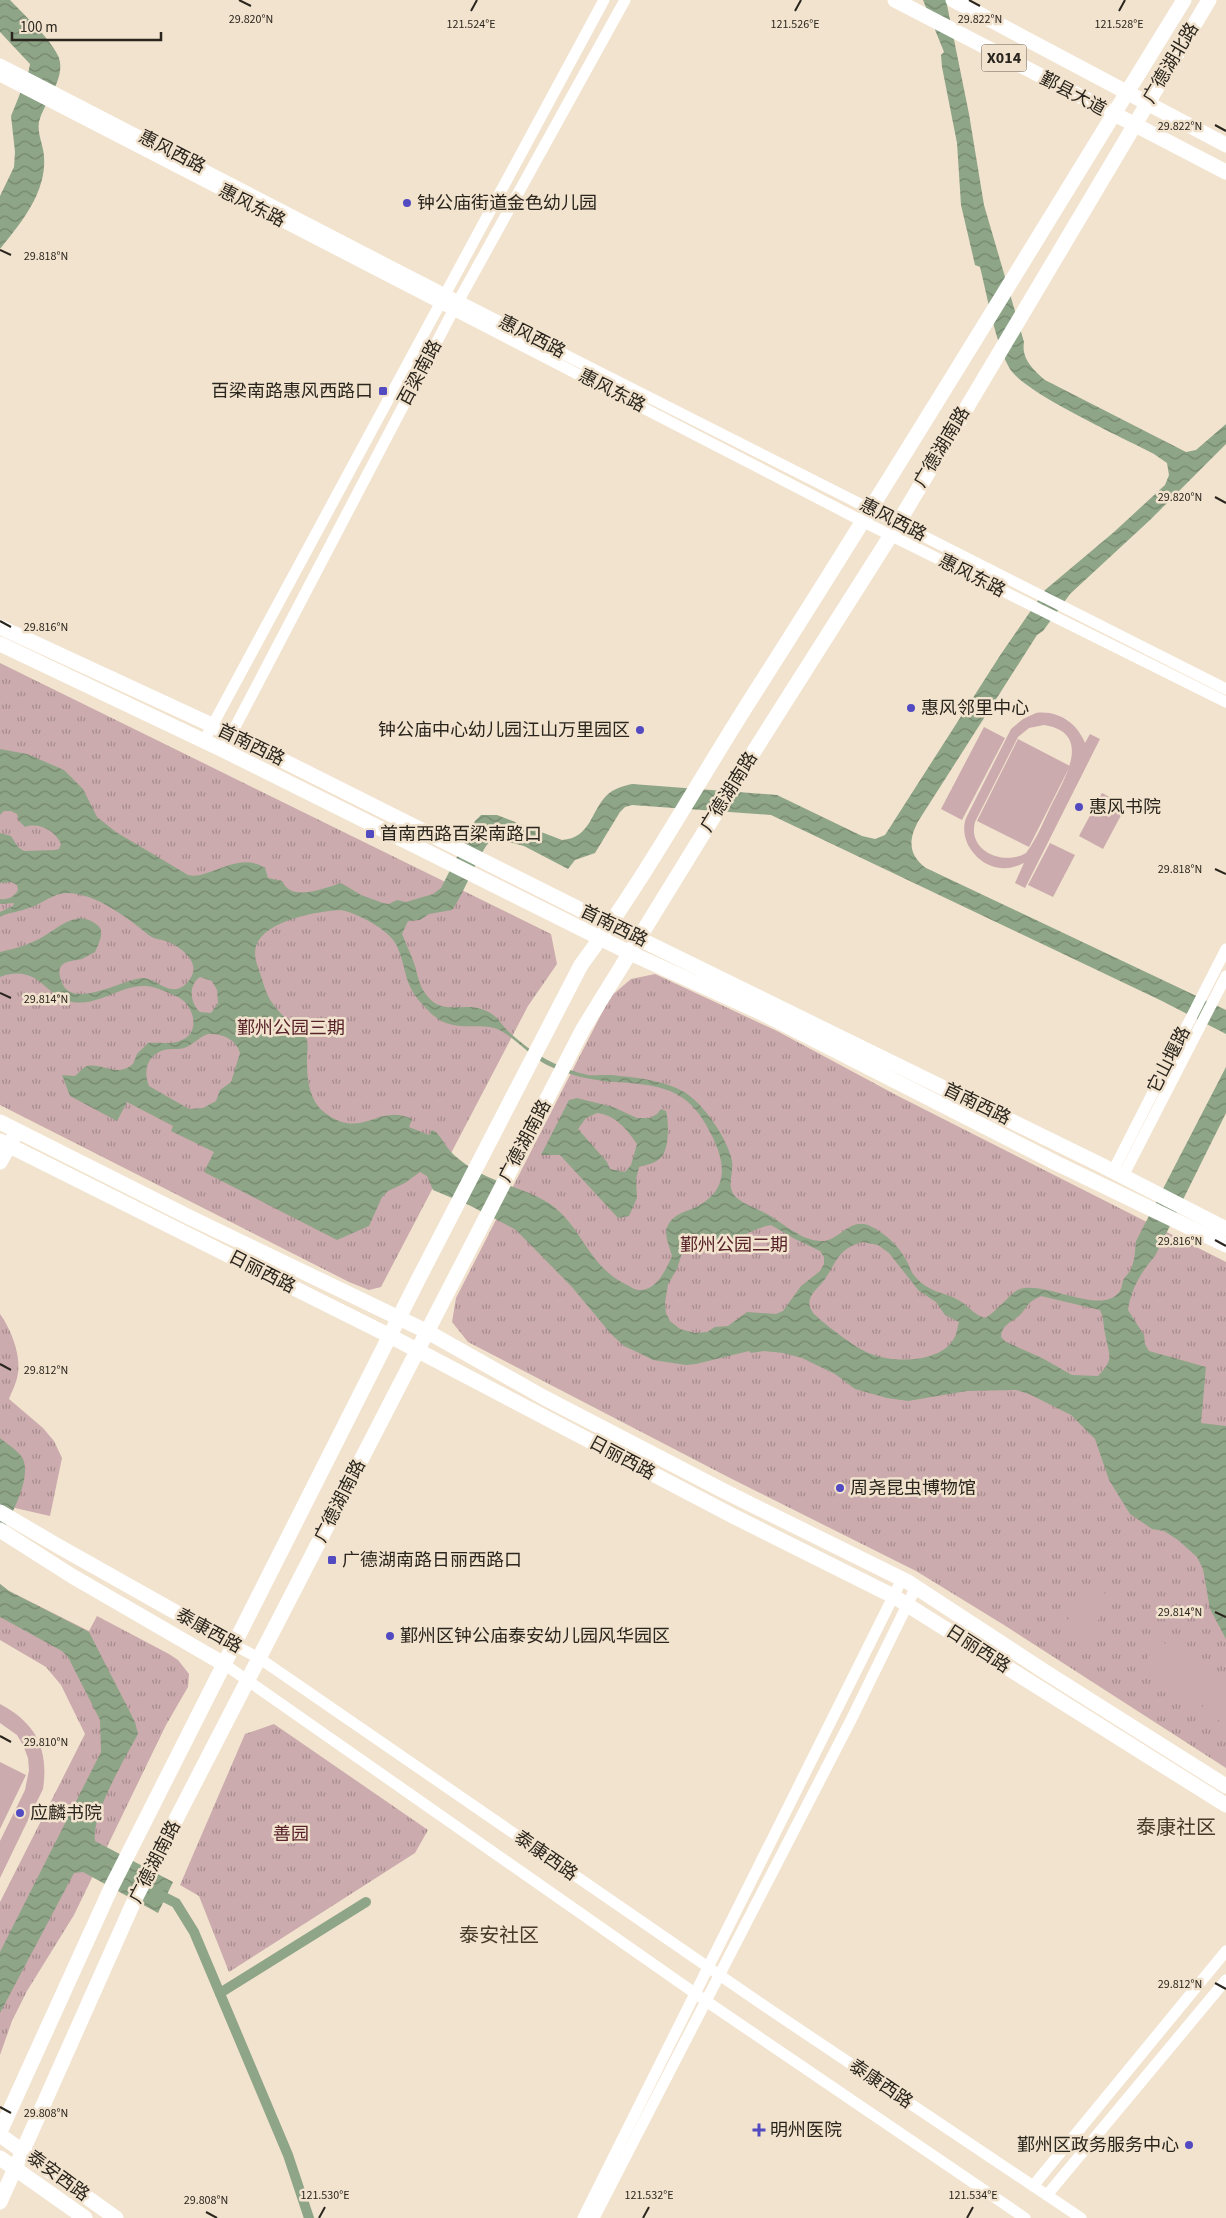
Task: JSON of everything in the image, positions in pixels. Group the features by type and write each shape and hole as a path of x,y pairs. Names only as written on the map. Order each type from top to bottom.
{"main road":[{"name":"鄞县大道","path":"895,0 1133,126 1226,172"},
{"name":"鄞县大道","path":"953,0 1226,145"},
{"name":"广德湖北路","path":"1113,115 1184,0"},
{"name":"广德湖北路","path":"1133,126 1209,0"},
{"name":"广德湖南路","path":"0,2134 111,1888 419,1278 581,966 611,925 717,753 868,516 1113,115"},
{"name":"广德湖南路","path":"0,2202 135,1899 583,1029 894,528 1133,126"},
{"name":"首南西路","path":"0,627 212,725 611,925 1226,1229"},
{"name":"首南西路","path":"0,644 223,750 630,953 762,1013 1056,1163 1226,1245"},
{"name":"日丽西路","path":"0,1122 191,1218 428,1332 543,1397 722,1490 902,1579 1226,1786"},
{"path":"0,1162 4,1144 17,1131"},
{"name":"日丽西路","path":"4,1144 390,1336 734,1517 900,1600 1226,1805"},
{"name":"泰康西路","path":"0,1512 234,1645"},
{"name":"泰康西路","path":"0,1530 72,1576 224,1664"},
{"name":"泰安西路","path":"0,2134 116,2218"},
{"name":"泰安西路","path":"0,2158 85,2218"}],"street":[{"name":"百梁南路","path":"204,741 604,0"},
{"name":"百梁南路","path":"223,750 456,304 625,0"},
{"name":"惠风西路","path":"0,64 443,298"},
{"name":"惠风东路","path":"0,76 456,304"},
{"name":"惠风西路","path":"456,304 868,516 1039,595 1226,689"},
{"name":"惠风东路","path":"894,528 1031,606 1226,702"},
{"name":"它山堰路","path":"1118,1174 1226,949"},
{"name":"它山堰路","path":"1118,1174 1226,976"},
{"path":"594,2218 851,1720 900,1600 902,1579"},
{"path":"583,2218 708,1967 900,1600 916,1587"},
{"name":"泰康西路","path":"234,1645 259,1658 708,1967 1081,2218"},
{"name":"泰康西路","path":"224,1664 249,1679 706,2001 1025,2218"},
{"path":"1033,2186 1226,1951"},
{"path":"1047,2195 1226,1980"}],"green space":[{"name":"鄞州公园三期","path":"0,663 551,934 557,964 528,1006 381,1287 369,1290 349,1282 0,1105"},
{"path":"1036,713 1052,714 1066,719 1072,724 1085,743 1090,734 1100,739 1025,888 1015,883 1024,863 1004,868 985,863 972,851 967,843 964,827 966,818 1011,729 1023,719","holes":["1044,725 1059,730 1068,738 1072,748 1071,759 1062,785 1036,837 1026,853 1017,857 1008,858 990,854 977,841 974,832 975,822 1018,737 1029,728"]},
{"path":"984,727 1005,738 962,820 941,809"},
{"path":"1018,739 1070,766 1029,847 977,821"},
{"path":"1102,793 1126,806 1103,849 1079,836"},
{"path":"1050,843 1075,855 1053,897 1028,885"},
{"name":"鄞州公园二期","path":"655,974 777,1031 898,1096 1226,1262 1226,1768 1004,1625 916,1571 730,1478 468,1342 452,1322 456,1298 610,997 631,979"},
{"path":"0,1314 8,1327 17,1350 19,1366 16,1383 9,1399 43,1428 54,1441 62,1458 50,1516 15,1508 0,1499"},
{"path":"0,1584 9,1591 89,1631 97,1616 169,1654 178,1660 189,1674 188,1687 166,1725 74,1915 27,1991 12,2021 0,2055 0,1902 85,1734 61,1685 46,1667 0,1640"},
{"path":"1090,1584 1112,1598 1086,1640 1064,1626"},
{"path":"1159,1640 1217,1677 1197,1707 1140,1670"},
{"path":"1221,1679 1226,1682 1226,1725 1201,1709"},
{"path":"0,1704 12,1711 31,1729 42,1750 44,1775 43,1789 0,1878 0,1841 25,1790 29,1770 28,1758 17,1735 0,1723"},
{"name":"善园","path":"274,1724 428,1830 415,1853 229,1972 199,1896 180,1885 245,1734"},
{"path":"0,1762 26,1775 0,1829"}],"water":[{"path":"0,0 10,0 51,44 59,58 60,74 39,122 44,169 37,194 24,218 0,249 0,196 14,167 15,152 11,116 28,74 30,64 0,32"},
{"path":"923,0 946,0 969,114 984,205 1024,342 1024,354 1029,364 1045,380 1186,452 1196,450 1226,424 1226,444 1150,520 1070,594 1043,631 1037,635 915,827 912,840 913,852 920,863 926,868 1226,1010 1226,1034 1162,1001 771,815 632,805 625,807 620,812 595,853 575,860 568,869 524,846 494,838 484,849 452,910 429,914 420,920 408,921 402,934 421,986 435,1003 448,1007 477,1008 489,1012 527,1047 566,1069 588,1075 616,1075 653,1081 669,1085 684,1092 699,1104 714,1122 730,1152 732,1161 731,1190 737,1198 798,1234 813,1240 826,1241 856,1224 870,1226 895,1244 913,1274 925,1286 957,1299 976,1314 985,1318 1020,1289 1031,1288 1101,1301 1112,1298 1120,1291 1123,1280 1133,1264 1136,1241 1226,1067 1226,1113 1155,1256 1137,1281 1128,1310 1144,1335 1145,1344 1149,1351 1206,1367 1201,1423 1226,1426 1226,1639 1210,1609 1203,1569 1197,1557 1178,1540 1164,1531 1152,1529 1130,1514 1109,1480 1095,1439 1071,1415 1029,1394 1016,1390 967,1391 908,1401 887,1398 855,1389 835,1374 802,1358 783,1353 764,1351 751,1353 749,1351 686,1365 653,1360 624,1346 611,1334 572,1287 516,1230 469,1205 433,1190 427,1176 420,1172 405,1183 388,1191 382,1197 369,1226 337,1240 204,1172 214,1152 171,1131 173,1126 127,1102 117,1121 70,1096 62,1075 75,1076 87,1066 121,1070 133,1064 137,1054 148,1043 174,1042 188,1036 192,1031 193,1019 184,1001 167,992 146,986 137,986 88,1002 78,1003 59,997 38,981 23,974 0,977 0,952 32,942 65,923 80,919 96,924 101,933 95,952 82,959 68,962 61,966 61,980 66,989 75,993 86,994 144,978 168,988 179,989 189,980 193,967 186,954 177,946 152,937 112,908 78,894 62,893 34,906 0,917 0,912 13,906 14,903 0,904 0,899 10,898 18,890 17,885 11,882 0,883 0,833 11,836 18,847 24,851 55,850 59,849 61,844 55,835 46,828 41,826 25,827 19,821 17,814 11,811 4,811 0,815 0,749 27,754 64,770 83,789 97,817 116,832 188,875 196,876 245,862 255,863 265,868 268,878 282,881 292,891 314,891 341,883 361,895 389,904 397,900 406,902 433,894 441,888 475,821 481,815 497,815 562,840 572,838 579,835 589,823 607,795 618,788 632,784 777,795 862,836 875,839 885,835 1001,654 1045,590 1114,532 1165,485 1169,475 1167,463 1154,454 1055,403 1035,391 1010,369 996,334 980,267 975,265 961,205 957,143 942,67 941,55 944,52","holes":["341,910 348,912 364,918 388,934 397,946 413,992 429,1012 443,1022 458,1026 482,1026 500,1030 541,1061 555,1069 590,1079 662,1088 675,1093 695,1109 705,1122 718,1149 721,1159 721,1178 713,1194 705,1202 679,1215 669,1223 666,1234 672,1256 664,1273 656,1283 651,1287 637,1290 614,1277 597,1261 570,1223 554,1206 534,1195 490,1178 473,1169 452,1153 436,1132 432,1130 429,1135 409,1127 412,1119 400,1115 390,1115 351,1124 340,1121 322,1110 313,1098 310,1090 306,1037 280,1013 271,1001 263,983 255,954 256,946 261,937 270,930 281,923 319,912","200,977 212,981 217,990 218,1003 211,1013 200,1012 194,1004 192,989 196,980","208,1034 228,1038 235,1044 240,1053 231,1082 220,1090 216,1101 203,1108 189,1109 149,1086 146,1075 147,1069 150,1060 158,1052 166,1049 184,1048","771,1225 820,1251 824,1257 824,1264 820,1271 801,1286 783,1311 776,1314 747,1312 728,1326 715,1327 707,1332 695,1333 680,1329 670,1321 666,1313 665,1303 668,1284 677,1269 683,1250 693,1244 720,1245","862,1242 878,1245 889,1253 919,1291 936,1302 945,1315 959,1322 956,1334 946,1348 927,1357 915,1359 903,1360 880,1357 864,1351 849,1342 814,1314 809,1304 812,1295 825,1279 839,1256 848,1248","1041,1296 1100,1310 1103,1318 1109,1360 1104,1370 1098,1376 1072,1375 1042,1358 1006,1342 1001,1337 1005,1326 1021,1314 1033,1300"]},
{"path":"577,1098 613,1107 637,1118 650,1118 661,1109 666,1111 668,1130 665,1151 662,1157 656,1161 639,1167 636,1179 637,1198 629,1216 618,1218 560,1155 541,1155 569,1100","holes":["597,1113 603,1114 620,1124 637,1144 631,1165 625,1172 610,1169 607,1162 578,1129 586,1118"]},
{"path":"0,1438 21,1456 25,1468 18,1499 0,1536"},
{"path":"0,1584 9,1591 89,1632 135,1722 138,1734 103,1802 95,1830 95,1841 173,1882 158,1913 83,1872 74,1873 0,2013 0,1952 101,1752 100,1720 68,1657 62,1651 0,1617"}],"waterway":[{"path":"154,1892 176,1903 194,1932 288,2155 309,2218"},
{"path":"220,1993 366,1902"}],"place":[{"name":"钟公庙街道金色幼儿园","path":"407,203"},
{"name":"百梁南路惠风西路口","path":"383,391"},
{"name":"惠风邻里中心","path":"911,708"},
{"name":"钟公庙中心幼儿园江山万里园区","path":"640,730"},
{"name":"惠风书院","path":"1079,807"},
{"name":"首南西路百梁南路口","path":"370,834"},
{"name":"周尧昆虫博物馆","path":"840,1488"},
{"name":"广德湖南路日丽西路口","path":"332,1560"},
{"name":"鄞州区钟公庙泰安幼儿园风华园区","path":"390,1636"},
{"name":"应麟书院","path":"20,1813"},
{"name":"明州医院","path":"759,2130"},
{"name":"鄞州区政务服务中心","path":"1189,2145"}],"district":[{"name":"泰康社区","path":"1176,1828"},
{"name":"泰安社区","path":"499,1936"}]}
